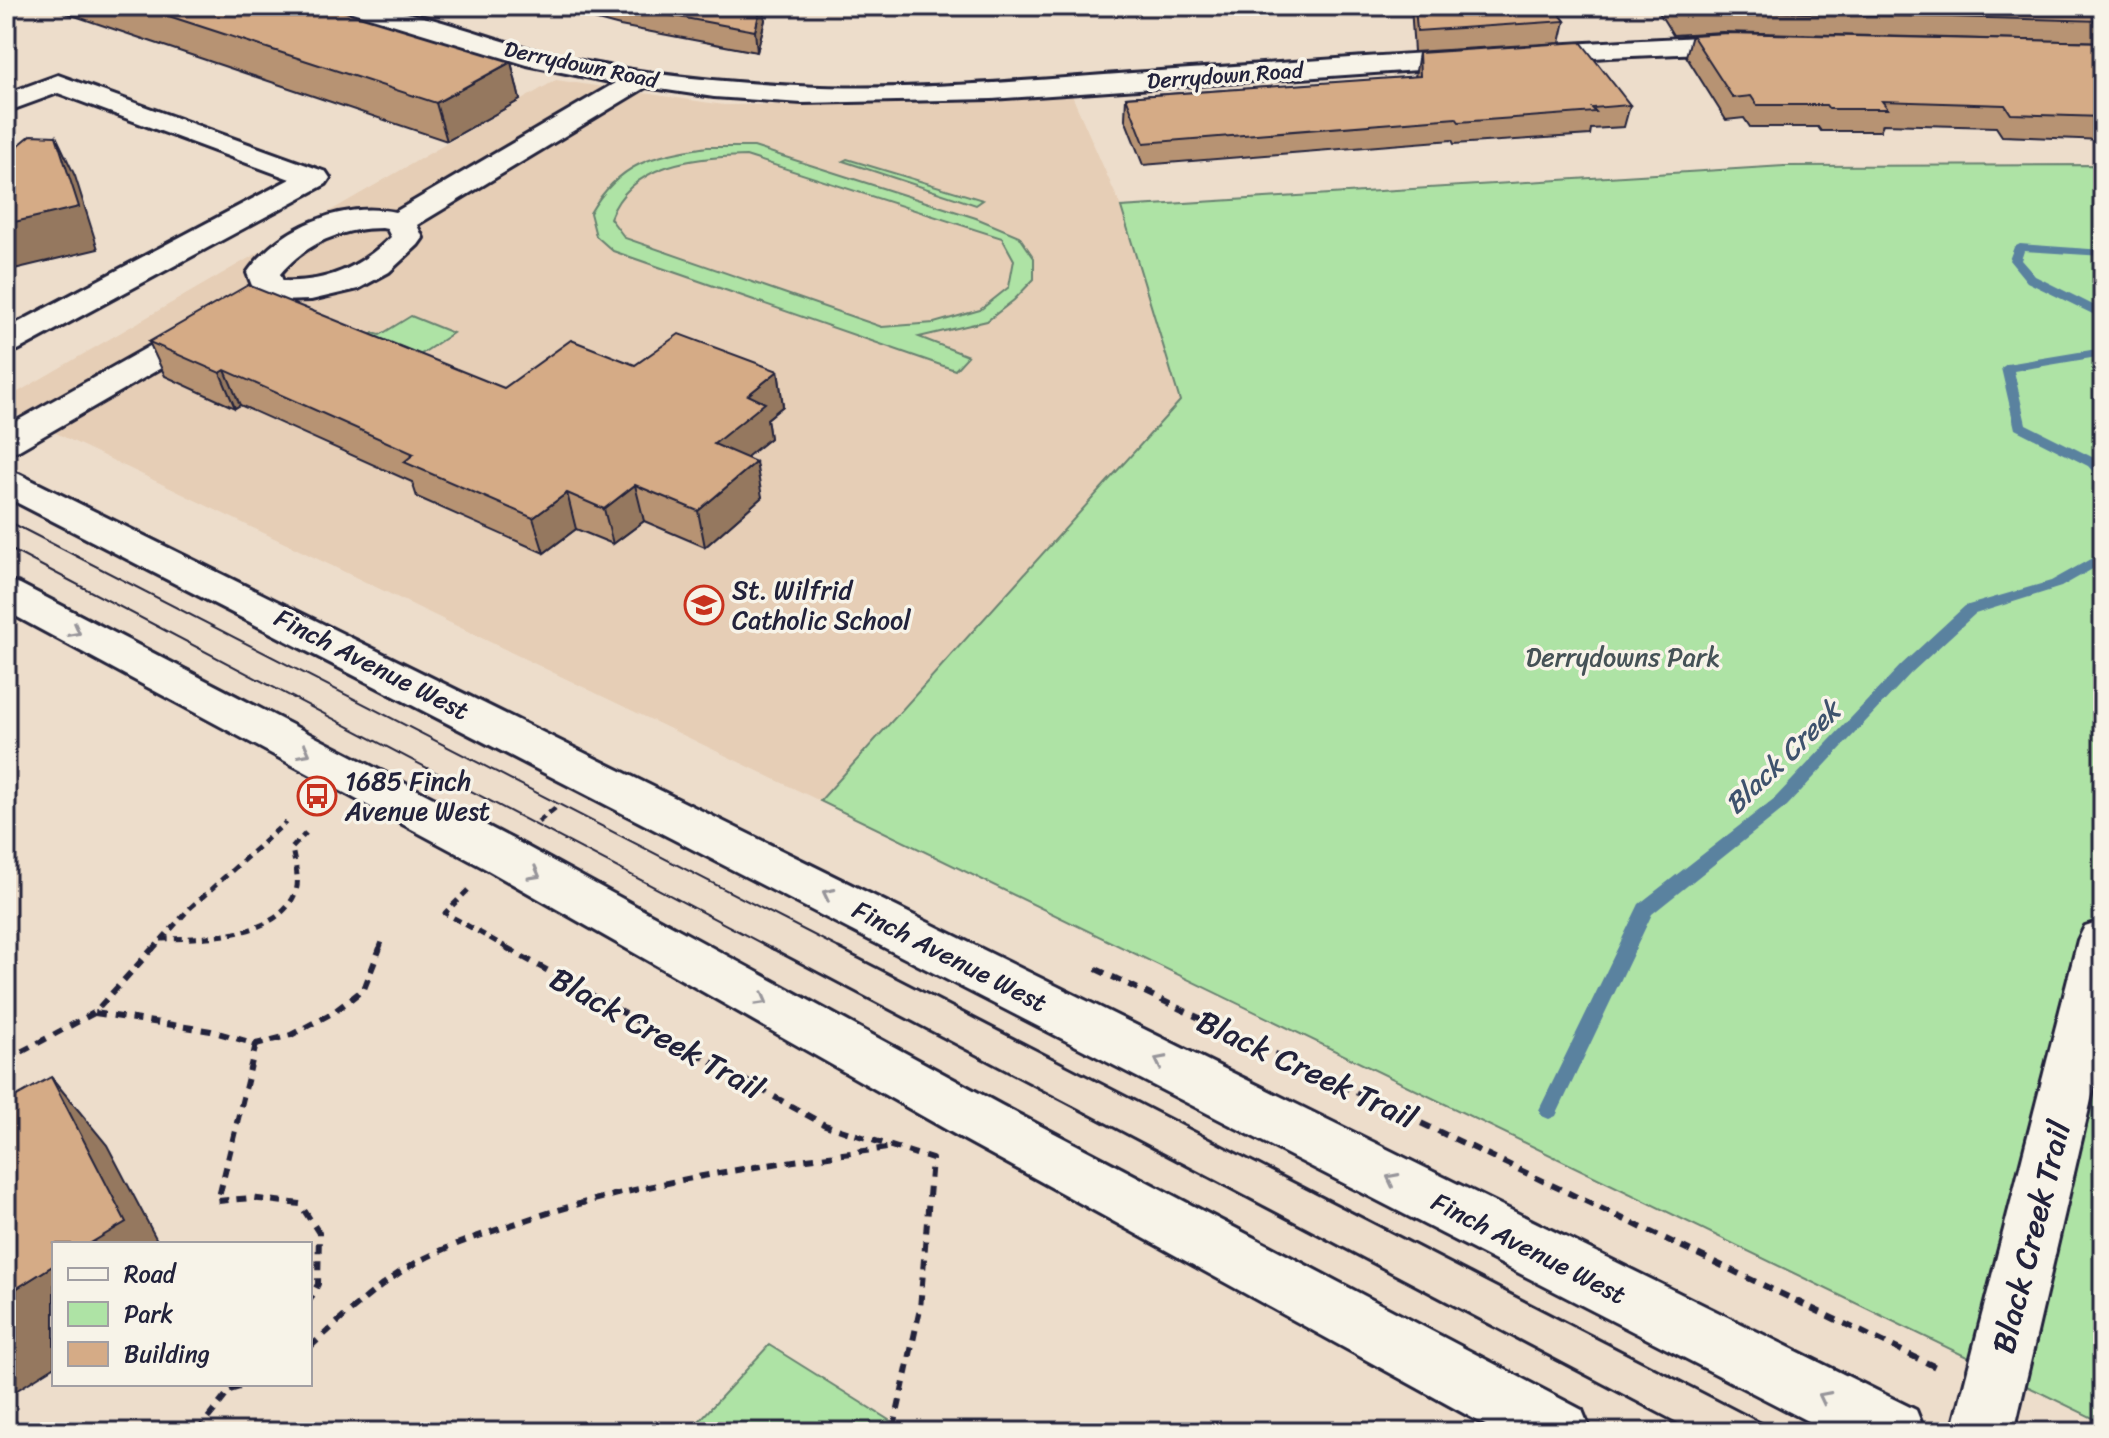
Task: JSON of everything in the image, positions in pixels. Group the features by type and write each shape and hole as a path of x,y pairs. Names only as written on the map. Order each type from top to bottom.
{"main road":[{"name":"Derrydown Road","path":"358,6 537,59 641,79 802,95 890,96 1609,49 1782,44"},
{"path":"271,291 263,273 274,257 312,234 362,217 391,219 641,79"},
{"path":"6,104 58,83 378,199 407,238 386,261 347,283 306,293 271,291 6,442"},
{"path":"6,343 336,185"},
{"name":"Finch Avenue West","path":"6,482 1894,1432"},
{"path":"6,594 503,856 982,1122 1560,1432"},
{"name":"Black Creek Trail","path":"1988,1413 2103,940"}],"path":[{"path":"6,1060 94,1013 160,939 231,868 286,822"},
{"path":"160,939 215,937 258,925 286,909 297,890 292,848 306,833"},
{"name":"Black Creek Trail","path":"445,913 779,1102 825,1125 932,1159 920,1309 893,1432"},
{"path":"94,1013 211,1031 256,1044 291,1035 334,1012 364,989 383,939"},
{"name":"Black Creek Trail","path":"1093,968 1988,1413"},
{"path":"256,1044 218,1201 251,1198 300,1204 319,1233 318,1284 312,1296"},
{"path":"312,1345 360,1301 402,1271 472,1238 591,1198 737,1168 892,1148"},
{"path":"197,1432 232,1387"}],"shaded area":[{"name":"St. Wilfrid Catholic School","path":"556,80 724,105 900,104 1070,91 1121,207 1180,401 820,801 6,409 6,399"}],"green space":[{"path":"707,147 754,147 976,218 1019,236 1034,258 1034,279 987,321 919,337 968,356 955,370 613,251 596,236 590,213 613,182 654,158","holes":["746,156 1002,238 1014,260 1009,287 980,310 934,323 882,327 625,238 610,218 633,185 649,174 706,158"]},
{"path":"847,159 983,200 976,205 843,161"},
{"name":"Derrydowns Park","path":"2103,165 2103,1423 820,801 1180,401 1121,207 1784,166"},
{"path":"411,316 453,333 409,362 367,336 373,333 380,335"},
{"path":"769,1345 908,1432 689,1432"}],"building":[{"path":"138,6 326,6 511,62 436,103"},
{"path":"621,6 761,6 755,31"},
{"path":"1415,6 1553,6 1565,21 1417,31"},
{"path":"1674,6 2103,6 2103,21 1728,11 1679,14"},
{"path":"1728,33 2103,42 2103,117 2011,114 2005,105 1882,101 1888,109 1829,109 1826,105 1757,105 1751,96 1733,98 1692,35"},
{"path":"1581,42 1630,105 1592,108 1596,112 1459,122 1456,118 1144,143 1126,97 1420,76 1419,53"},
{"path":"31,135 56,136 79,207 6,224 6,149 14,149"},
{"path":"248,285 504,388 571,340 635,365 679,334 778,371 748,395 765,403 714,444 756,462 698,511 635,485 604,509 567,493 533,518 404,462 414,454 225,370 220,373 149,342"},
{"path":"51,1077 126,1222 92,1242 52,1242 52,1266 6,1295 6,1102"}],"waterway":[{"name":"Black Creek","path":"2103,253 2020,247 2015,260 2031,279 2103,315"},
{"name":"Black Creek","path":"2103,352 2007,368 2020,426 2093,463 2103,474"},
{"name":"Black Creek","path":"1549,1110 1645,909 1781,802 1906,669 1970,610 2056,584 2103,557"}],"tram line":[{"path":"6,520 843,950"},
{"path":"6,547 774,950"},
{"path":"771,948 1693,1432"},
{"path":"839,948 1780,1432"}],"place":[{"name":"St. Wilfrid Catholic School","path":"704,605"},
{"name":"1685 Finch Avenue West","path":"317,796"}]}
